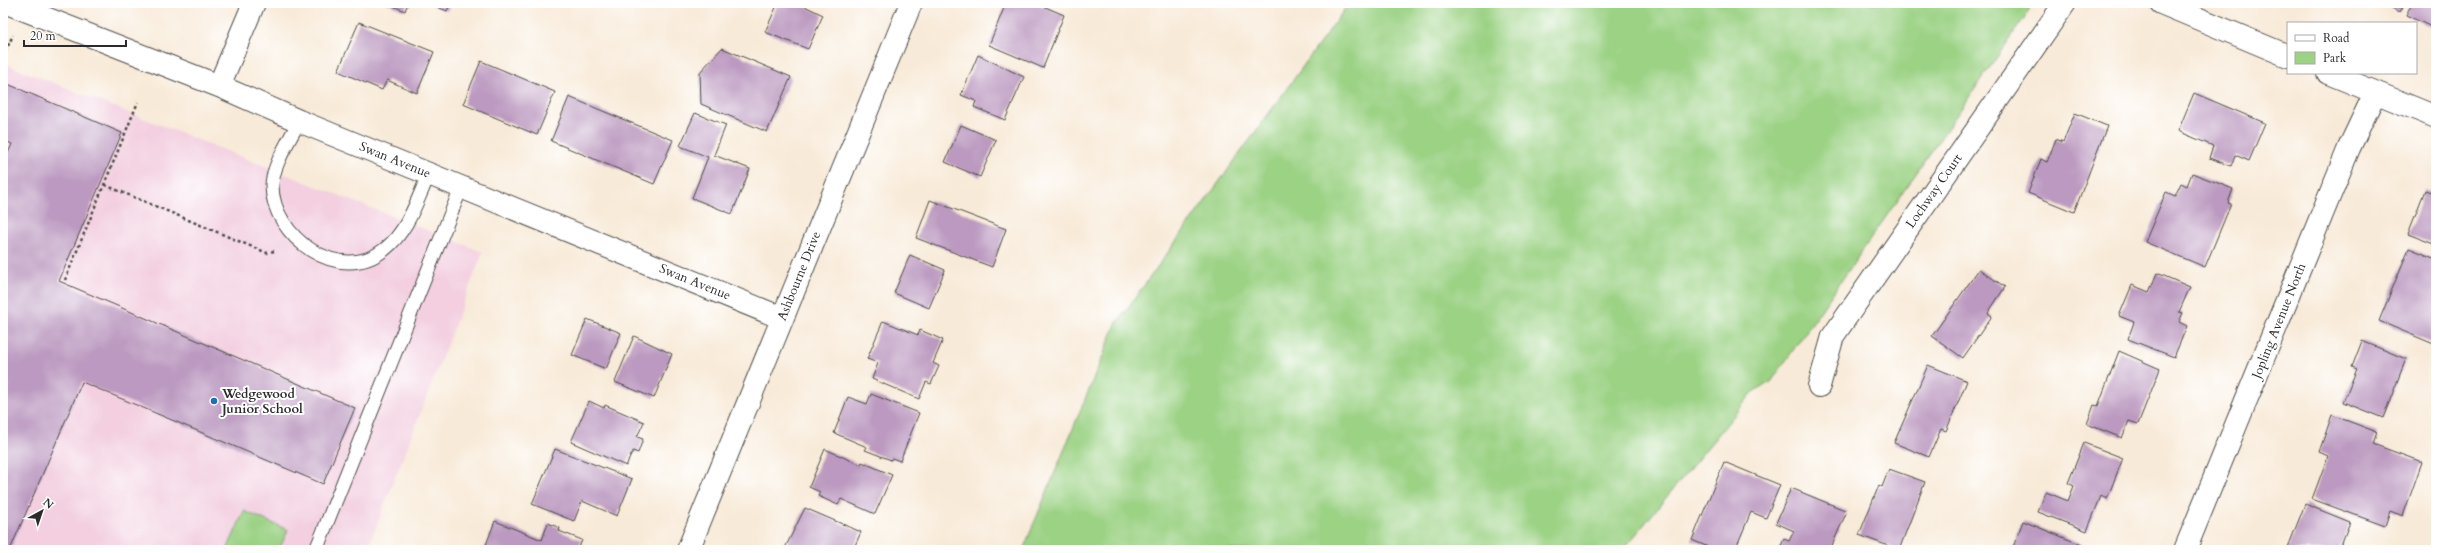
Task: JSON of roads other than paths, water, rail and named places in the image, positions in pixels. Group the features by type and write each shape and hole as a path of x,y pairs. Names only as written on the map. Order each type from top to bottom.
{"street":[{"name":"Swan Avenue","path":"7,3 219,86 462,188 782,318"},
{"path":"219,86 254,3"},
{"name":"Ashbourne Drive","path":"688,550 911,3"},
{"name":"Lochway Court","path":"1819,386 1833,336 2065,3"},
{"path":"2162,3 2287,56"},
{"path":"2330,74 2436,117"},
{"name":"Jopling Avenue North","path":"2185,550 2350,148 2375,93"}],"lane":[{"path":"300,121 278,165 272,184 274,200 282,223 302,245 324,257 344,261 365,259 384,250 399,236 429,174"},
{"path":"316,550 462,188"}],"place":[{"name":"Wedgewood Junior School","path":"214,401"}]}
